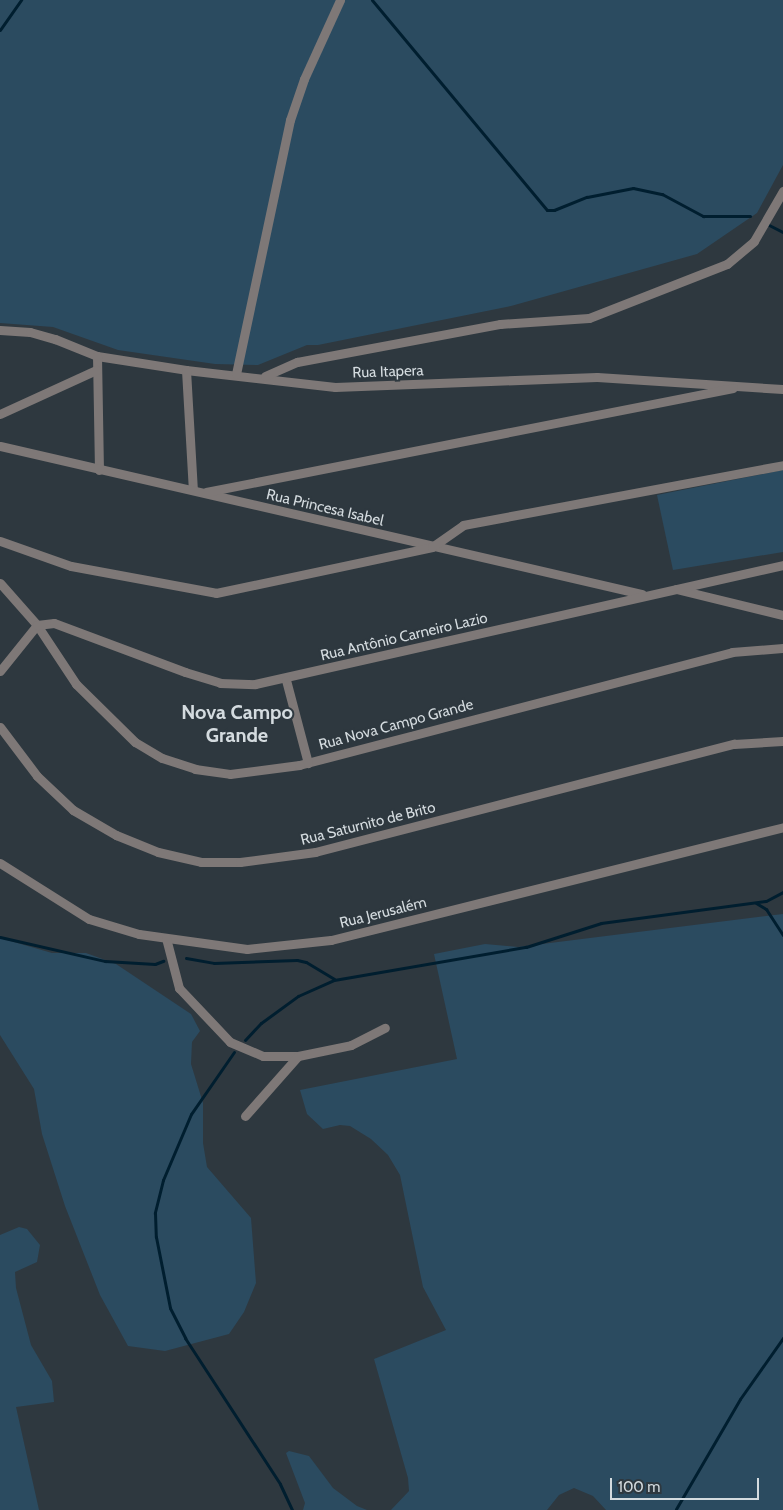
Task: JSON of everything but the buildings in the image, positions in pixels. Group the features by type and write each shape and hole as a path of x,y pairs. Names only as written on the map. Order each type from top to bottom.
{"street":[{"path":"236,374 290,120 304,79 340,0"},
{"path":"265,376 297,362 490,326 590,318 727,264 754,240 783,191"},
{"name":"Rua Itapera","path":"0,330 30,332 55,339 97,356 186,370 265,376 335,387 388,387 546,377 783,389"},
{"path":"97,356 99,470"},
{"path":"0,414 96,370"},
{"path":"186,370 193,490"},
{"path":"203,492 746,386"},
{"name":"Rua Princesa Isabel","path":"0,446 644,595"},
{"path":"0,541 71,566 216,593 432,547 463,525 783,465"},
{"name":"Rua Antônio Carneiro Lazio","path":"37,625 54,623 220,683 255,684 286,680 672,588 783,565"},
{"name":"Rua Nova Campo Grande","path":"0,584 37,625 54,654 82,691 135,742 162,758 195,769 230,774 267,771 308,762 732,652 783,648"},
{"path":"672,588 783,615"},
{"path":"0,672 37,625"},
{"path":"286,680 308,762"},
{"name":"Rua Saturnito de Brito","path":"0,727 36,776 74,810 116,835 150,848 201,862 240,862 315,852 734,744 783,741"},
{"name":"Rua Jerusalém","path":"0,863 89,919 166,938 247,949 331,940 783,827"},
{"path":"166,938 179,988 230,1042 263,1056 298,1056 351,1045 385,1028"},
{"path":"245,1116 298,1056"}],"shaded area":[{"path":"0,0 783,0 783,165 757,213 697,254 511,306 318,345 307,345 258,365 215,364 118,350 53,327 0,323"},
{"path":"783,470 783,552 673,570 657,495"},
{"path":"783,914 783,1510 606,1510 593,1496 574,1488 559,1495 547,1510 391,1510 409,1491 408,1478 374,1359 446,1330 423,1287 400,1175 388,1155 371,1139 350,1126 340,1125 323,1129 307,1114 300,1090 457,1059 434,954 485,944 518,947"},
{"path":"0,938 52,953 86,953 116,964 191,1014 200,1031 192,1042 191,1064 203,1103 203,1143 207,1167 251,1218 256,1283 244,1312 229,1334 165,1351 128,1346 100,1295 65,1206 42,1134 34,1089 0,1035"},
{"path":"19,1227 27,1229 40,1245 37,1262 15,1272 16,1288 31,1345 52,1381 54,1402 16,1407 39,1510 0,1510 0,1235"},
{"path":"289,1451 309,1456 333,1488 357,1506 367,1510 303,1510 305,1503 286,1453"}],"waterway":[{"path":"0,30 21,0"},
{"path":"372,0 547,210 554,210 587,197 633,188 662,194 703,216 750,216"},
{"path":"767,224 783,232"},
{"path":"245,1040 261,1023 298,996 334,980 526,947 601,923 766,901 783,892"},
{"path":"756,903 766,909 783,935"},
{"path":"0,937 105,961 155,964 163,961"},
{"path":"186,958 214,963 297,960 306,962 334,979"},
{"path":"234,1052 191,1114 163,1180 155,1213 156,1237 170,1308 185,1338 280,1484 292,1510"},
{"path":"676,1509 740,1399 783,1338"}],"district":[{"name":"Nova Campo Grande","path":"237,724"}]}
